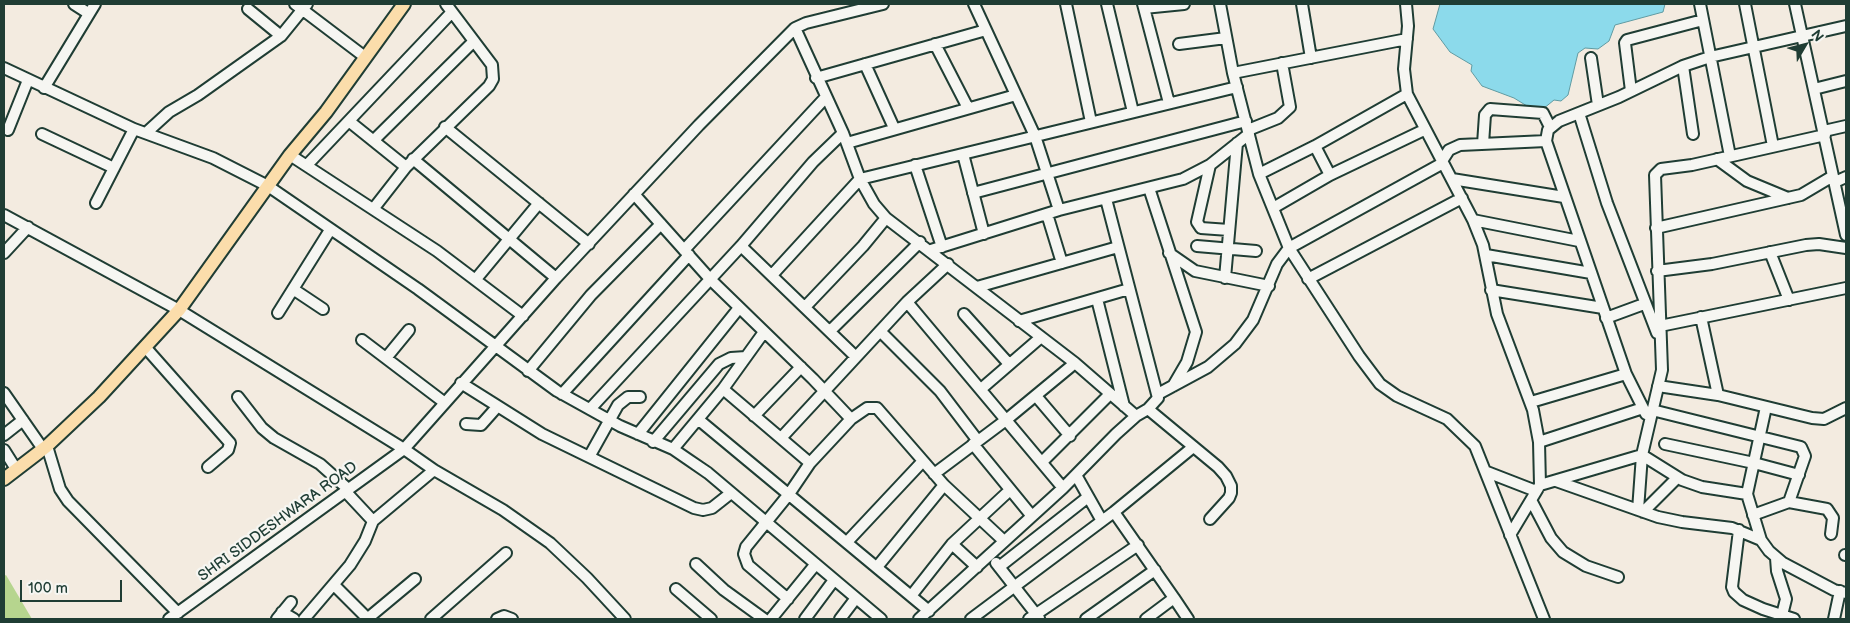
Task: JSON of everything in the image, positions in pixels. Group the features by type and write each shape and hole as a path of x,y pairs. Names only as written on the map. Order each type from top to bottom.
{"main road":[{"path":"4,479 45,448 146,348 179,310 290,155 326,112 404,4"}],"street":[{"path":"74,4 88,13"},
{"path":"44,88 95,4"},
{"path":"883,4 806,23 796,28 816,78 843,133 860,179 874,204 886,218 920,242 936,249 1059,210 1183,179 1210,165 1237,143 1247,128"},
{"path":"974,4 1035,136 1059,210"},
{"path":"1066,4 1091,122"},
{"path":"1107,4 1133,112"},
{"path":"1169,103 1144,6 1184,4"},
{"path":"1220,4 1233,73 1259,174 1289,248 1359,356 1380,384 1397,396 1447,419 1475,446 1487,472 1544,619"},
{"path":"1302,4 1311,58"},
{"path":"1406,4 1404,69 1407,94 1424,130 1473,220 1486,254 1491,290 1504,336 1531,402 1539,442 1536,492 1550,538 1564,552 1586,566 1618,577"},
{"path":"1700,4 1730,156"},
{"path":"1745,4 1773,146"},
{"path":"1795,4 1846,235"},
{"path":"146,133 169,112 198,95 281,36 302,6 365,57"},
{"path":"307,165 350,122 449,8 492,65 493,79 489,86 445,126 410,163 374,208"},
{"path":"248,9 281,36"},
{"path":"1631,91 1625,43 1627,40 1703,20"},
{"path":"1550,127 1683,66 1710,57 1846,26"},
{"name":"SHRI SIDDESHWARA ROAD","path":"169,619 182,614 404,449 461,383 634,194 796,28"},
{"path":"816,78 986,30"},
{"path":"1179,44 1226,38"},
{"path":"1233,73 1406,39"},
{"path":"374,140 474,41"},
{"path":"936,44 968,108"},
{"path":"1591,58 1598,105"},
{"path":"973,193 1047,172 1247,128 1278,118 1290,107 1282,63"},
{"path":"865,64 894,128"},
{"path":"1683,66 1692,134"},
{"path":"4,68 134,129 213,158 268,186 418,289 562,394 608,420 653,442 674,449 708,473 881,619"},
{"path":"8,130 28,80"},
{"path":"1814,89 1846,81"},
{"path":"772,275 860,179 1237,86"},
{"path":"1259,174 1315,146 1407,94"},
{"path":"847,143 894,128 1016,95"},
{"path":"562,394 686,252 826,97"},
{"path":"1483,144 1485,115 1490,109 1543,113 1550,127 1546,141 1590,273 1626,374 1648,409 1650,421 1642,455 1641,511"},
{"path":"1579,113 1607,203 1644,304 1660,340"},
{"path":"350,122 410,163 509,239 556,278"},
{"path":"445,126 589,244"},
{"path":"1648,409 1658,386 1662,370 1654,180 1658,171 1773,146 1846,126"},
{"path":"96,203 134,129"},
{"path":"1272,208 1330,175 1424,130"},
{"path":"590,409 741,246 814,162 843,133"},
{"path":"42,134 114,168"},
{"path":"1158,394 1208,367 1235,344 1253,320 1277,264 1289,248 1442,162 1454,146 1546,141"},
{"path":"1225,278 1237,143"},
{"path":"1315,146 1330,175"},
{"path":"962,154 984,234"},
{"path":"290,155 374,208 476,279 523,316"},
{"path":"1717,159 1746,181 1788,198"},
{"path":"915,165 936,249 948,264 1075,364 1136,416"},
{"path":"1210,165 1197,222 1201,228 1229,230"},
{"path":"1656,228 1801,195 1834,179 1846,177"},
{"path":"1452,179 1564,197"},
{"path":"1149,188 1169,253 1194,319 1196,332 1187,362 1172,388"},
{"path":"634,194 710,279 851,419"},
{"path":"1308,279 1462,198"},
{"path":"919,619 1063,488 1136,416 1148,410 1156,402 1158,394 1106,199"},
{"path":"476,279 539,203"},
{"path":"1047,214 1062,263"},
{"path":"4,215 179,310 404,449 434,470 503,510 550,543 587,578 625,619"},
{"path":"805,307 863,246 886,218"},
{"path":"1473,220 1579,240"},
{"path":"528,371 591,294 661,224"},
{"path":"4,253 28,227"},
{"path":"278,313 330,230"},
{"path":"830,331 920,242"},
{"path":"1658,271 1712,264 1819,244 1846,248"},
{"path":"741,246 856,357"},
{"path":"1197,246 1256,251"},
{"path":"977,287 1118,247"},
{"path":"1770,252 1789,300"},
{"path":"1169,253 1195,271 1269,286"},
{"path":"1486,254 1590,273"},
{"path":"782,437 907,302 948,264"},
{"path":"1660,326 1846,288"},
{"path":"293,289 322,309"},
{"path":"1020,321 1129,289"},
{"path":"1491,290 1603,308"},
{"path":"1097,299 1124,406"},
{"path":"907,302 1063,488"},
{"path":"1606,318 1644,304"},
{"path":"638,434 739,308"},
{"path":"964,314 1010,364"},
{"path":"1701,317 1718,396"},
{"path":"386,358 409,330"},
{"path":"880,331 940,391 1010,490 1032,515"},
{"path":"674,449 723,389 764,332"},
{"path":"981,388 1040,338"},
{"path":"362,340 445,402"},
{"path":"146,348 230,443 228,450 208,467"},
{"path":"653,442 719,364 730,358 746,357"},
{"path":"934,474 1006,420 1075,364"},
{"path":"754,416 801,368"},
{"path":"1531,402 1626,374"},
{"path":"461,383 542,434 694,508 704,510 712,508 731,493"},
{"path":"1658,386 1718,396 1812,418 1824,419 1846,408"},
{"path":"723,389 782,437 810,463"},
{"path":"4,393 45,448 60,489 68,501 182,614"},
{"path":"1042,462 1110,394"},
{"path":"589,457 608,420 623,400 632,396 640,397"},
{"path":"1036,396 1070,436"},
{"path":"238,397 262,428 274,438 320,464 347,490 373,521"},
{"path":"466,424 481,425 497,407"},
{"path":"1766,407 1747,494 1761,540 1776,558 1843,592 1834,619"},
{"path":"788,599 748,566 744,554 746,547 764,522 789,494 810,463 851,419 867,408 877,408 944,485 1004,541"},
{"path":"1539,442 1648,409 1760,435 1804,449 1805,456 1789,502"},
{"path":"1148,410 1192,448 1218,467 1231,486 1229,498 1210,518"},
{"path":"4,435 23,420"},
{"path":"699,420 929,611"},
{"path":"1665,444 1754,463 1799,475"},
{"path":"971,619 1114,512 1192,448"},
{"path":"4,450 16,469"},
{"path":"1510,535 1536,492 1555,481 1642,455 1677,478 1702,487 1747,494"},
{"path":"847,542 923,461"},
{"path":"304,619 334,585 365,541 373,521 434,470"},
{"path":"1487,472 1536,492"},
{"path":"1076,475 1102,521"},
{"path":"1641,511 1677,478"},
{"path":"1555,481 1641,511 1682,522 1739,530 1761,540"},
{"path":"877,567 944,485"},
{"path":"910,596 952,544 1010,490"},
{"path":"999,567 1088,497"},
{"path":"1753,515 1789,502 1827,509 1831,512 1833,518 1832,534"},
{"path":"1114,512 1188,619"},
{"path":"1739,530 1732,587 1734,592 1743,600 1794,619"},
{"path":"952,544 977,567"},
{"path":"989,555 1015,586 1035,618 1138,545"},
{"path":"431,619 506,553"},
{"path":"1776,558 1777,571 1786,599 1782,616"},
{"path":"696,564 724,590 764,619"},
{"path":"771,619 815,565"},
{"path":"1086,619 1155,570"},
{"path":"334,585 367,619 415,579"},
{"path":"805,619 834,580"},
{"path":"676,589 711,619"},
{"path":"840,619 856,598"},
{"path":"1146,619 1174,598"},
{"path":"291,602 280,616 294,619"},
{"path":"497,619 504,616 512,619"}],"green space":[{"path":"6,575 32,619 4,619 4,576"}],"water":[{"path":"1440,4 1665,4 1663,12 1615,25 1609,41 1598,49 1585,48 1578,53 1568,95 1561,101 1554,100 1543,109 1527,106 1514,98 1482,86 1471,71 1472,65 1450,52 1433,29"}]}
